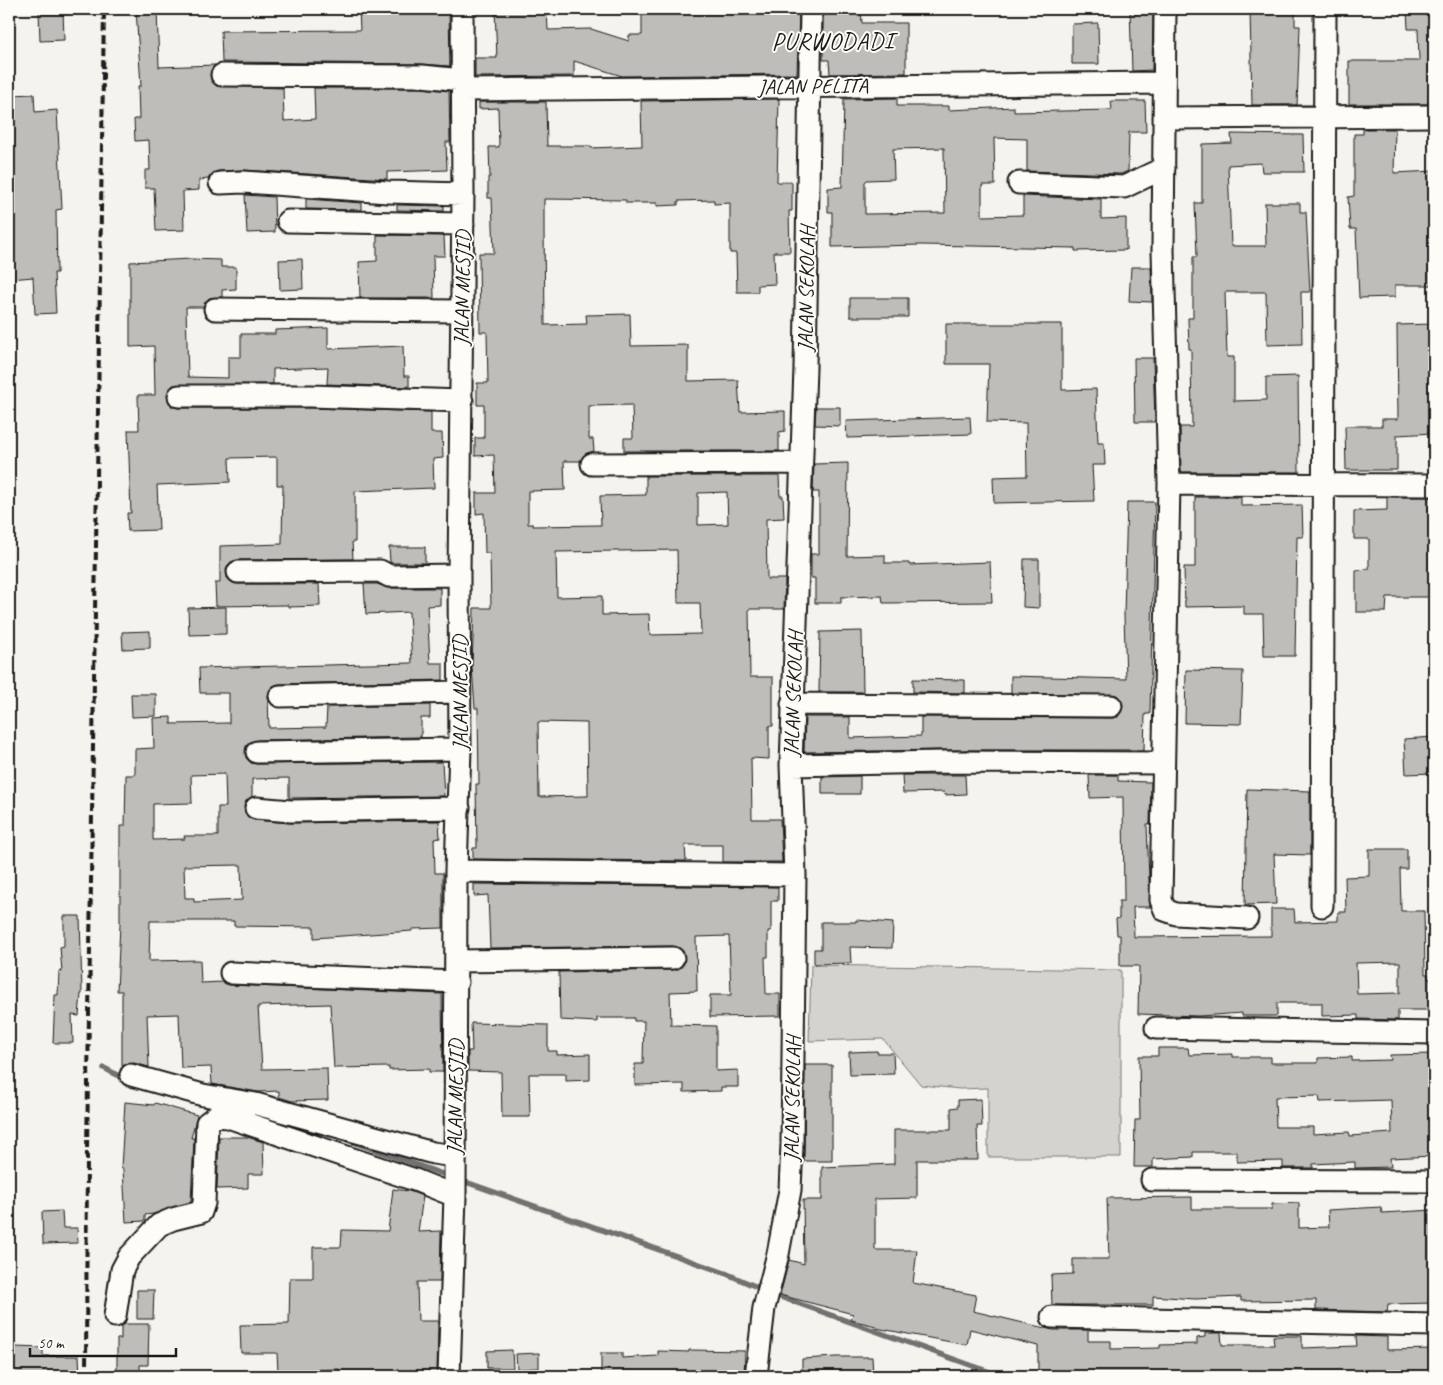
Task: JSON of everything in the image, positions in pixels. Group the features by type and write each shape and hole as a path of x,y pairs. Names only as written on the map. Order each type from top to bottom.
{"street":[{"name":"JALAN MESJID","path":"449,1376 455,1192 456,871 460,749 459,575 463,224 462,9"},
{"name":"JALAN SEKOLAH","path":"756,1376 764,1308 778,1254 790,1190 795,875 791,766 792,704 805,368 811,9"},
{"path":"1165,9 1163,250 1169,484 1162,763 1161,900 1165,910 1176,914 1247,918"},
{"path":"1322,906 1325,9"},
{"name":"JALAN PELITA","path":"222,75 422,76 462,85 627,90 810,85 1163,83"},
{"path":"1164,118 1434,116"},
{"path":"1019,182 1124,187 1164,168"},
{"path":"220,183 243,182 388,192 463,194"},
{"path":"288,221 463,224"},
{"path":"215,309 462,311"},
{"path":"179,396 311,396 462,401"},
{"path":"592,464 800,463"},
{"path":"1169,484 1434,485"},
{"path":"238,572 380,571 389,576 459,575"},
{"path":"280,696 459,692"},
{"path":"792,704 1111,706"},
{"path":"257,752 460,749"},
{"path":"791,766 943,762 1162,763"},
{"path":"256,808 291,811 459,808"},
{"path":"456,871 795,875"},
{"path":"456,961 673,958"},
{"path":"231,973 457,982"},
{"path":"1156,1028 1434,1033"},
{"path":"132,1075 183,1090 256,1104 433,1153 454,1161"},
{"path":"115,1316 122,1270 129,1257 159,1225 173,1219 201,1212 204,1203 207,1123 216,1116 244,1123 455,1192"},
{"path":"1152,1180 1434,1181"},
{"path":"1052,1317 1434,1325"}],"shaded area":[{"path":"811,965 1121,970 1121,1157 988,1157 988,1088 960,1089 921,1085 883,1039 809,1041"}],"building":[{"path":"136,9 157,9 159,67 215,65 210,75 216,86 283,88 284,121 315,119 314,88 421,88 449,91 450,142 446,142 447,170 387,172 387,179 244,170 219,171 213,173 208,179 199,180 199,190 183,191 184,230 156,231 154,188 145,188 145,170 150,170 149,140 135,141 134,119 139,119 138,86 141,86"},
{"path":"359,9 449,9 450,66 422,64 222,62 221,31 360,30"},
{"path":"495,9 547,9 548,30 591,29 629,41 629,35 642,35 642,9 799,9 797,74 622,76 574,61 574,76 475,77 475,58 497,58"},
{"path":"823,9 861,9 862,23 906,23 906,73 830,74 829,60 823,60"},
{"path":"1130,9 1153,9 1152,70 1132,71"},
{"path":"1250,9 1295,9 1295,26 1300,26 1297,105 1252,105"},
{"path":"1407,9 1434,9 1434,104 1349,104 1349,61 1419,61 1418,29 1408,29"},
{"path":"63,10 64,40 40,41 39,11"},
{"path":"1098,23 1099,64 1072,64 1072,24"},
{"path":"34,94 35,112 57,110 62,209 56,210 57,273 54,273 56,313 35,314 33,277 11,279 9,264 11,95"},
{"path":"897,98 897,106 949,106 949,110 1014,107 1014,112 1112,110 1111,101 1145,101 1146,132 1129,132 1128,171 1121,174 1027,171 1027,139 994,138 995,185 982,185 982,216 1023,215 1023,196 1101,199 1101,219 1126,218 1126,250 1075,251 1075,248 922,245 832,247 832,212 828,212 828,188 842,187 844,99","holes":["944,148 945,213 865,214 865,182 867,180 894,179 893,149"]},
{"path":"779,99 777,182 792,182 792,211 789,211 790,252 774,252 775,284 758,285 758,292 737,292 736,253 730,253 730,203 714,204 714,200 678,201 678,205 657,206 657,203 626,203 626,200 544,199 545,325 587,324 586,315 630,314 631,346 688,345 688,381 738,380 740,412 785,411 785,431 779,432 779,451 624,451 624,438 633,438 632,405 589,406 589,439 593,439 594,451 585,454 580,461 564,461 565,490 528,491 528,524 533,524 533,526 601,525 600,496 646,495 646,476 779,476 780,496 783,496 784,518 766,519 767,579 785,579 784,609 749,609 750,677 773,677 773,726 769,726 769,759 751,758 752,819 780,819 782,862 723,862 723,845 685,845 686,861 473,859 473,848 477,848 476,784 479,784 478,708 475,708 472,667 474,608 491,608 490,553 485,553 484,513 476,514 476,493 495,493 494,455 475,456 475,438 484,438 484,405 477,405 477,383 488,383 487,332 480,332 479,253 494,253 492,198 488,198 488,177 490,177 489,147 499,147 498,108 479,109 479,102 546,102 547,146 591,146 591,148 642,146 641,101","holes":["727,492 728,524 698,525 698,493","677,550 678,603 700,603 701,634 650,635 649,614 602,615 602,596 557,597 556,552","538,722 587,723 588,796 539,797"]},
{"path":"1363,129 1395,129 1394,173 1434,171 1434,285 1395,285 1395,297 1359,298 1356,229 1350,229 1348,197 1354,196 1354,134 1363,134"},
{"path":"1231,134 1303,135 1304,172 1262,172 1261,163 1228,165 1231,246 1266,246 1265,203 1300,203 1300,212 1306,212 1310,292 1301,292 1302,344 1267,345 1266,292 1225,292 1227,357 1234,357 1234,401 1266,400 1266,377 1298,376 1299,472 1181,472 1180,427 1192,427 1191,349 1189,349 1188,318 1193,318 1193,257 1197,257 1195,203 1202,203 1202,144 1232,143"},
{"path":"245,195 274,197 275,232 247,233"},
{"path":"306,199 362,203 362,210 306,209"},
{"path":"397,205 444,206 444,211 397,210"},
{"path":"377,235 444,236 445,256 433,256 434,298 360,298 359,262 377,261"},
{"path":"191,259 221,260 221,267 236,267 236,289 222,290 222,297 209,298 203,307 186,307 188,377 228,378 228,357 241,357 241,334 275,334 275,330 328,328 328,349 403,346 404,376 409,376 409,387 327,384 328,367 273,369 273,384 173,385 167,396 172,407 311,408 431,412 431,433 442,433 443,458 433,459 434,488 355,491 353,559 238,560 231,562 227,566 227,578 238,584 319,584 320,606 216,606 215,583 220,583 220,546 282,544 283,485 277,485 277,458 275,457 229,458 230,482 157,485 159,530 128,531 127,513 131,513 128,430 139,430 138,395 155,395 154,346 130,347 130,262"},
{"path":"302,259 303,289 280,290 279,260"},
{"path":"1131,267 1151,267 1152,302 1129,301"},
{"path":"850,298 908,298 908,317 850,317"},
{"path":"946,324 1062,324 1062,390 1096,389 1098,443 1104,443 1105,465 1092,465 1094,501 994,503 993,477 1027,476 1026,423 987,422 989,364 946,364"},
{"path":"1434,324 1434,433 1397,435 1397,470 1346,470 1345,426 1382,426 1382,419 1398,419 1397,325"},
{"path":"1134,358 1153,358 1155,422 1135,422"},
{"path":"816,407 840,407 840,426 815,425"},
{"path":"970,417 971,434 847,438 846,421"},
{"path":"848,463 847,556 885,555 885,563 909,563 909,565 990,562 992,602 883,603 882,596 841,597 841,603 815,603 815,578 811,578 811,554 819,554 819,492 813,492 814,464"},
{"path":"1195,497 1241,497 1241,506 1302,505 1303,537 1297,537 1295,656 1264,656 1263,614 1244,614 1244,606 1185,607 1184,567 1195,567"},
{"path":"1387,497 1431,497 1432,509 1434,509 1434,597 1387,597 1386,612 1356,612 1356,570 1369,569 1369,539 1354,539 1354,511 1387,510"},
{"path":"1127,502 1155,502 1150,714 1145,714 1144,750 804,752 805,717 850,717 850,738 921,736 921,717 1118,717 1123,706 1117,695 1011,693 1011,676 1126,679 1124,615"},
{"path":"389,547 425,547 425,563 392,563 390,562"},
{"path":"1024,559 1039,559 1039,608 1023,607"},
{"path":"364,584 377,584 389,588 440,588 440,605 427,606 430,663 443,663 443,680 279,684 273,686 268,696 269,728 326,727 327,707 430,705 430,718 421,718 421,737 257,740 246,746 246,758 251,763 257,764 442,762 444,796 289,798 289,778 252,779 252,796 246,801 245,813 254,820 290,823 439,821 440,838 434,839 435,873 443,873 443,928 314,938 314,927 234,926 234,921 150,921 149,961 200,960 201,983 223,982 230,985 442,994 443,1072 429,1072 429,1069 389,1070 389,1067 334,1068 330,1004 258,1006 262,1069 327,1068 328,1100 292,1101 279,1097 279,1091 258,1092 212,1084 211,1067 181,1068 179,1014 147,1015 149,1067 134,1063 122,1066 122,991 117,991 120,924 120,826 125,826 126,775 135,775 135,749 154,748 153,718 171,717 171,724 229,723 229,693 200,693 199,668 412,663 409,612 366,614","holes":["225,774 226,807 218,807 218,836 184,836 185,839 153,840 153,804 192,803 191,775","241,865 242,900 194,902 194,898 185,898 184,866"]},
{"path":"226,607 226,634 189,635 188,608"},
{"path":"150,631 150,648 123,649 122,632"},
{"path":"862,631 863,692 819,692 820,632"},
{"path":"1186,670 1243,671 1241,724 1185,723"},
{"path":"913,679 965,680 965,693 913,692"},
{"path":"131,694 156,694 156,716 132,717"},
{"path":"1434,737 1434,773 1406,774 1404,739"},
{"path":"902,775 965,775 966,794 945,795 944,792 903,793"},
{"path":"1089,775 1118,775 1118,781 1151,782 1150,824 1147,824 1150,907 1133,907 1134,937 1271,936 1271,909 1294,909 1295,922 1338,921 1338,912 1346,912 1345,877 1369,876 1369,849 1407,849 1407,869 1400,869 1401,911 1424,911 1425,974 1428,974 1428,979 1434,979 1434,1010 1398,1010 1398,1020 1358,1019 1358,1015 1322,1016 1322,1003 1277,1003 1277,1016 1242,1016 1242,1013 1199,1016 1138,1014 1139,966 1120,966 1120,935 1117,935 1116,919 1119,918 1119,901 1124,901 1123,797 1090,798","holes":["1400,962 1400,993 1357,994 1356,963"]},
{"path":"860,776 860,794 822,794 822,777"},
{"path":"1247,789 1310,791 1310,855 1274,854 1276,904 1245,905"},
{"path":"474,884 778,887 778,901 771,901 771,931 768,931 768,957 765,957 766,994 780,994 780,1016 710,1017 710,995 731,995 729,936 696,937 697,991 670,992 671,1025 716,1026 716,1071 738,1070 738,1087 721,1087 721,1091 684,1092 684,1084 635,1085 635,1064 643,1064 644,1021 634,1021 634,1018 597,1018 597,1022 560,1020 559,972 674,970 684,964 683,951 673,946 490,948 488,895 474,896"},
{"path":"64,916 80,916 82,994 79,1016 72,1015 73,1043 53,1043 55,995 58,995 59,971 62,972 60,947 64,946"},
{"path":"856,920 893,923 892,948 850,947 851,963 814,964 814,949 821,949 821,922 856,922"},
{"path":"471,1023 548,1025 548,1051 557,1051 557,1055 590,1054 590,1080 566,1081 566,1074 529,1074 530,1117 502,1117 501,1072 468,1071 468,1051 472,1051"},
{"path":"1158,1048 1188,1048 1189,1055 1233,1054 1233,1057 1271,1057 1271,1063 1318,1063 1318,1058 1352,1057 1352,1061 1391,1060 1390,1055 1434,1054 1434,1156 1390,1158 1391,1167 1355,1168 1355,1162 1313,1164 1313,1168 1283,1168 1283,1161 1237,1162 1237,1152 1193,1152 1193,1157 1153,1159 1153,1167 1134,1167 1135,1120 1140,1120 1139,1056 1158,1056","holes":["1319,1096 1320,1102 1391,1100 1392,1133 1350,1136 1349,1132 1313,1134 1313,1127 1276,1127 1275,1097"]},
{"path":"877,1051 877,1053 893,1053 894,1074 850,1075 849,1052"},
{"path":"805,1065 832,1065 832,1161 804,1161"},
{"path":"981,1099 982,1126 977,1126 978,1160 917,1160 917,1198 875,1199 875,1250 917,1250 913,1283 976,1295 973,1311 1053,1330 1088,1330 1088,1341 1111,1341 1111,1349 1160,1348 1160,1345 1197,1344 1197,1338 1205,1337 1205,1333 1221,1333 1222,1345 1274,1345 1273,1336 1302,1336 1302,1348 1357,1346 1356,1336 1387,1337 1387,1350 1434,1349 1434,1376 1038,1376 1038,1346 970,1329 967,1345 876,1328 876,1326 851,1320 853,1314 780,1295 789,1260 804,1264 803,1200 822,1200 822,1167 894,1164 894,1130 951,1130 951,1108 958,1107 958,1100"},
{"path":"125,1102 154,1105 155,1103 197,1115 191,1138 194,1138 191,1202 145,1215 145,1221 126,1222 123,1169 121,1168"},
{"path":"219,1137 247,1137 263,1142 264,1174 248,1174 248,1188 217,1189"},
{"path":"393,1189 409,1191 423,1196 418,1232 441,1231 440,1282 417,1282 418,1321 438,1321 437,1376 339,1376 339,1369 278,1371 277,1353 241,1353 240,1325 289,1324 290,1278 313,1278 313,1247 341,1247 342,1230 388,1231"},
{"path":"1192,1197 1192,1209 1272,1209 1272,1204 1299,1203 1299,1228 1329,1227 1328,1210 1381,1207 1382,1213 1434,1210 1434,1303 1388,1304 1387,1312 1316,1310 1316,1300 1241,1301 1241,1297 1195,1299 1153,1296 1153,1305 1052,1305 1051,1275 1073,1274 1073,1259 1109,1259 1107,1198"},
{"path":"62,1211 63,1228 77,1228 78,1243 43,1244 42,1212"},
{"path":"137,1290 154,1290 153,1319 137,1319"},
{"path":"125,1324 149,1324 148,1365 140,1365 140,1376 117,1376 117,1339 121,1339 121,1327"},
{"path":"15,1347 43,1348 43,1356 79,1356 80,1376 14,1376"},
{"path":"512,1350 513,1368 487,1368 487,1351"},
{"path":"689,1350 745,1351 744,1376 601,1376 601,1353 622,1353 622,1358 658,1356 658,1351 689,1352"},
{"path":"539,1353 539,1368 517,1369 516,1354"},
{"path":"872,1357 873,1376 802,1376 802,1359"}],"waterway":[{"path":"104,1068 127,1080"},
{"path":"347,1140 451,1177"},
{"path":"460,1180 725,1273 764,1290"},
{"path":"772,1294 1001,1376"}],"railway":[{"path":"86,1376 87,1149 104,9"}],"district":[{"name":"PURWODADI","path":"833,41"}]}
